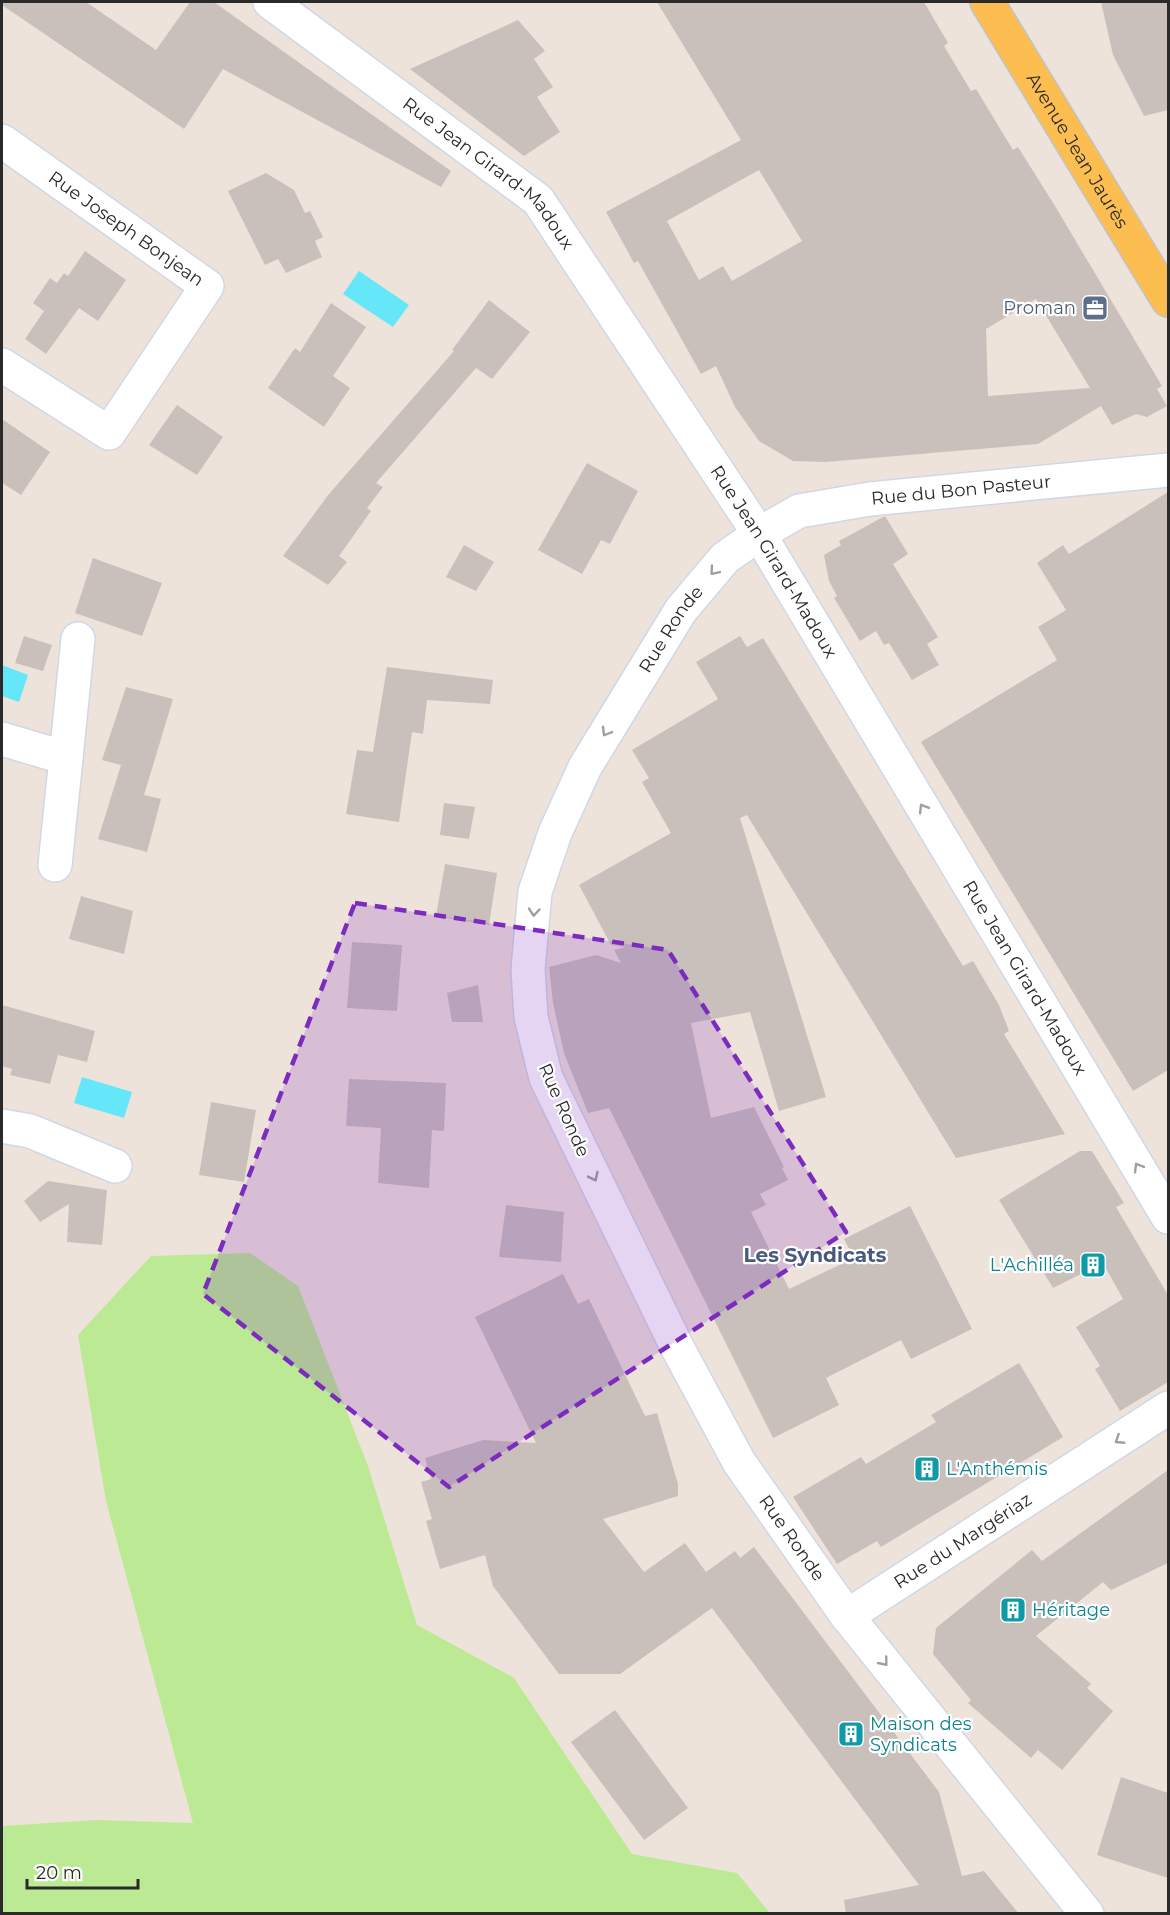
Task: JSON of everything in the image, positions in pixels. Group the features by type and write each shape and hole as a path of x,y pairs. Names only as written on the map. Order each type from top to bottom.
{"main road":[{"name":"Avenue Jean Jaurès","path":"987,2 1168,300"}],"street":[{"name":"Rue Jean Girard-Madoux","path":"270,2 538,200 759,534 1168,1217"},
{"name":"Rue Joseph Bonjean","path":"2,141 207,286 109,433 2,365"},
{"name":"Rue du Bon Pasteur","path":"759,534 799,511 870,499 1168,470"},
{"name":"Rue Ronde","path":"759,534 725,558 681,610 585,767 555,833 535,892 528,969 531,1017 546,1078 677,1347 739,1462 847,1616 1088,1914"},
{"path":"55,865 78,639"},
{"path":"2,739 66,758"},
{"path":"2,1126 30,1131 115,1166"},
{"name":"Rue du Margériaz","path":"847,1616 1168,1408"}],"highlighted area":[{"path":"355,903 668,950 846,1232 449,1487 203,1294"}],"green space":[{"path":"250,1253 298,1286 368,1466 417,1625 514,1678 632,1854 737,1873 770,1913 2,1913 2,1826 96,1820 193,1823 106,1501 78,1335 151,1256"}],"water":[{"path":"359,271 409,305 393,327 343,294"},
{"path":"2,665 28,675 19,702 2,696"},
{"path":"82,1077 132,1092 124,1118 74,1103"}],"building":[{"path":"2,2 86,2 156,50 190,2 214,2 451,171 441,187 223,69 184,129 2,5"},
{"path":"657,2 924,2 948,43 944,46 971,91 976,89 1013,150 1018,147 1055,206 1162,386 1157,389 1167,406 1147,417 1136,414 1112,425 1101,406 1038,444 825,462 793,461 759,441 735,407 716,366 701,374 638,261 634,263 606,212 741,140","holes":["759,170 802,241 732,281 723,266 699,280 667,221","1036,299 1090,388 988,396 986,329"]},
{"path":"1101,2 1168,2 1168,110 1144,116 1113,55"},
{"path":"518,20 545,51 534,59 553,87 537,97 560,132 524,156 410,69"},
{"path":"266,173 294,190 305,213 310,211 323,237 315,241 322,257 286,273 278,259 265,265 228,191"},
{"path":"85,251 126,280 98,321 79,308 46,354 25,339 44,311 33,303 50,278 57,283 64,273 68,276"},
{"path":"489,300 530,332 492,379 476,368 376,483 383,487 367,508 371,511 339,556 347,562 328,585 283,556 329,494 454,351 452,350"},
{"path":"331,303 366,327 333,376 350,388 324,427 268,388 295,348 300,352"},
{"path":"177,405 223,437 197,475 149,445"},
{"path":"2,419 50,452 21,495 2,483"},
{"path":"587,463 638,491 610,544 601,540 582,574 538,550"},
{"path":"1168,492 1168,1070 1133,1091 921,742 1057,660 1038,627 1066,610 1037,563 1063,545 1069,554"},
{"path":"885,516 908,554 893,564 938,637 927,644 939,665 912,680 889,643 884,645 876,631 860,641 834,598 837,596 829,581 824,555 841,545 839,541"},
{"path":"464,545 494,562 476,591 446,577"},
{"path":"93,558 162,583 142,636 75,613"},
{"path":"24,636 52,645 43,671 15,663"},
{"path":"740,636 747,647 763,638 963,966 973,961 999,1005 1009,1031 1004,1034 1065,1134 956,1158 747,815 740,818 826,1097 779,1111 750,1012 691,1023 711,1118 754,1107 784,1167 782,1168 788,1180 760,1194 766,1205 751,1212 789,1289 854,1258 844,1239 910,1206 972,1329 911,1359 901,1340 826,1378 839,1405 773,1438 609,1108 588,1113 564,1053 553,1003 549,967 596,955 621,963 614,950 625,947 611,945 579,885 671,833 642,782 649,778 632,750 718,699 696,662"},
{"path":"387,667 493,680 490,704 427,700 423,734 412,732 399,822 346,814 357,750 373,752"},
{"path":"126,687 173,699 144,795 161,799 147,852 98,839 121,765 102,760"},
{"path":"444,803 475,807 469,839 440,835"},
{"path":"445,864 497,873 489,925 436,916"},
{"path":"81,896 133,911 124,954 69,939"},
{"path":"352,942 402,945 397,1011 347,1008"},
{"path":"478,985 483,1022 452,1022 447,993"},
{"path":"2,1005 95,1031 87,1062 58,1055 50,1084 10,1075 12,1069 2,1066"},
{"path":"349,1079 446,1083 444,1131 432,1130 429,1188 378,1183 381,1128 346,1126"},
{"path":"211,1102 256,1110 244,1182 199,1175"},
{"name":"L'Achilléa","path":"1080,1151 1092,1151 1124,1203 1116,1207 1168,1295 1168,1382 1120,1411 1095,1369 1100,1366 1076,1327 1123,1299 1103,1263 1053,1288 999,1200"},
{"path":"48,1181 107,1190 102,1245 67,1242 69,1204 40,1222 24,1201"},
{"path":"506,1205 564,1212 561,1262 499,1257"},
{"path":"563,1274 578,1304 589,1299 645,1416 657,1413 678,1484 678,1496 603,1519 644,1572 685,1543 706,1572 735,1551 740,1558 754,1547 939,1792 962,1876 984,1871 1019,1914 846,1914 844,1900 919,1885 712,1608 620,1674 559,1674 493,1586 485,1555 440,1569 426,1521 432,1519 421,1482 431,1479 425,1458 483,1440 536,1443 475,1317"},
{"name":"L'Anthémis","path":"1019,1363 1063,1437 881,1547 877,1541 837,1564 793,1497 861,1457 866,1464 936,1422 931,1415"},
{"name":"Héritage","path":"1168,1470 1168,1563 1111,1590 1103,1582 1036,1636 1091,1684 1087,1688 1113,1711 1062,1770 1038,1750 1031,1758 968,1703 971,1700 933,1654 936,1628 1032,1550 1042,1561"},
{"path":"615,1710 688,1808 644,1840 571,1742"},
{"path":"1121,1777 1168,1793 1168,1878 1097,1855"}],"place":[{"name":"Proman","path":"1095,308"},
{"name":"L'Achilléa","path":"1093,1265"},
{"name":"L'Anthémis","path":"927,1469"},
{"name":"Héritage","path":"1013,1610"},
{"name":"Maison des Syndicats","path":"851,1734"}],"district":[{"name":"Les Syndicats","path":"815,1255"}]}
